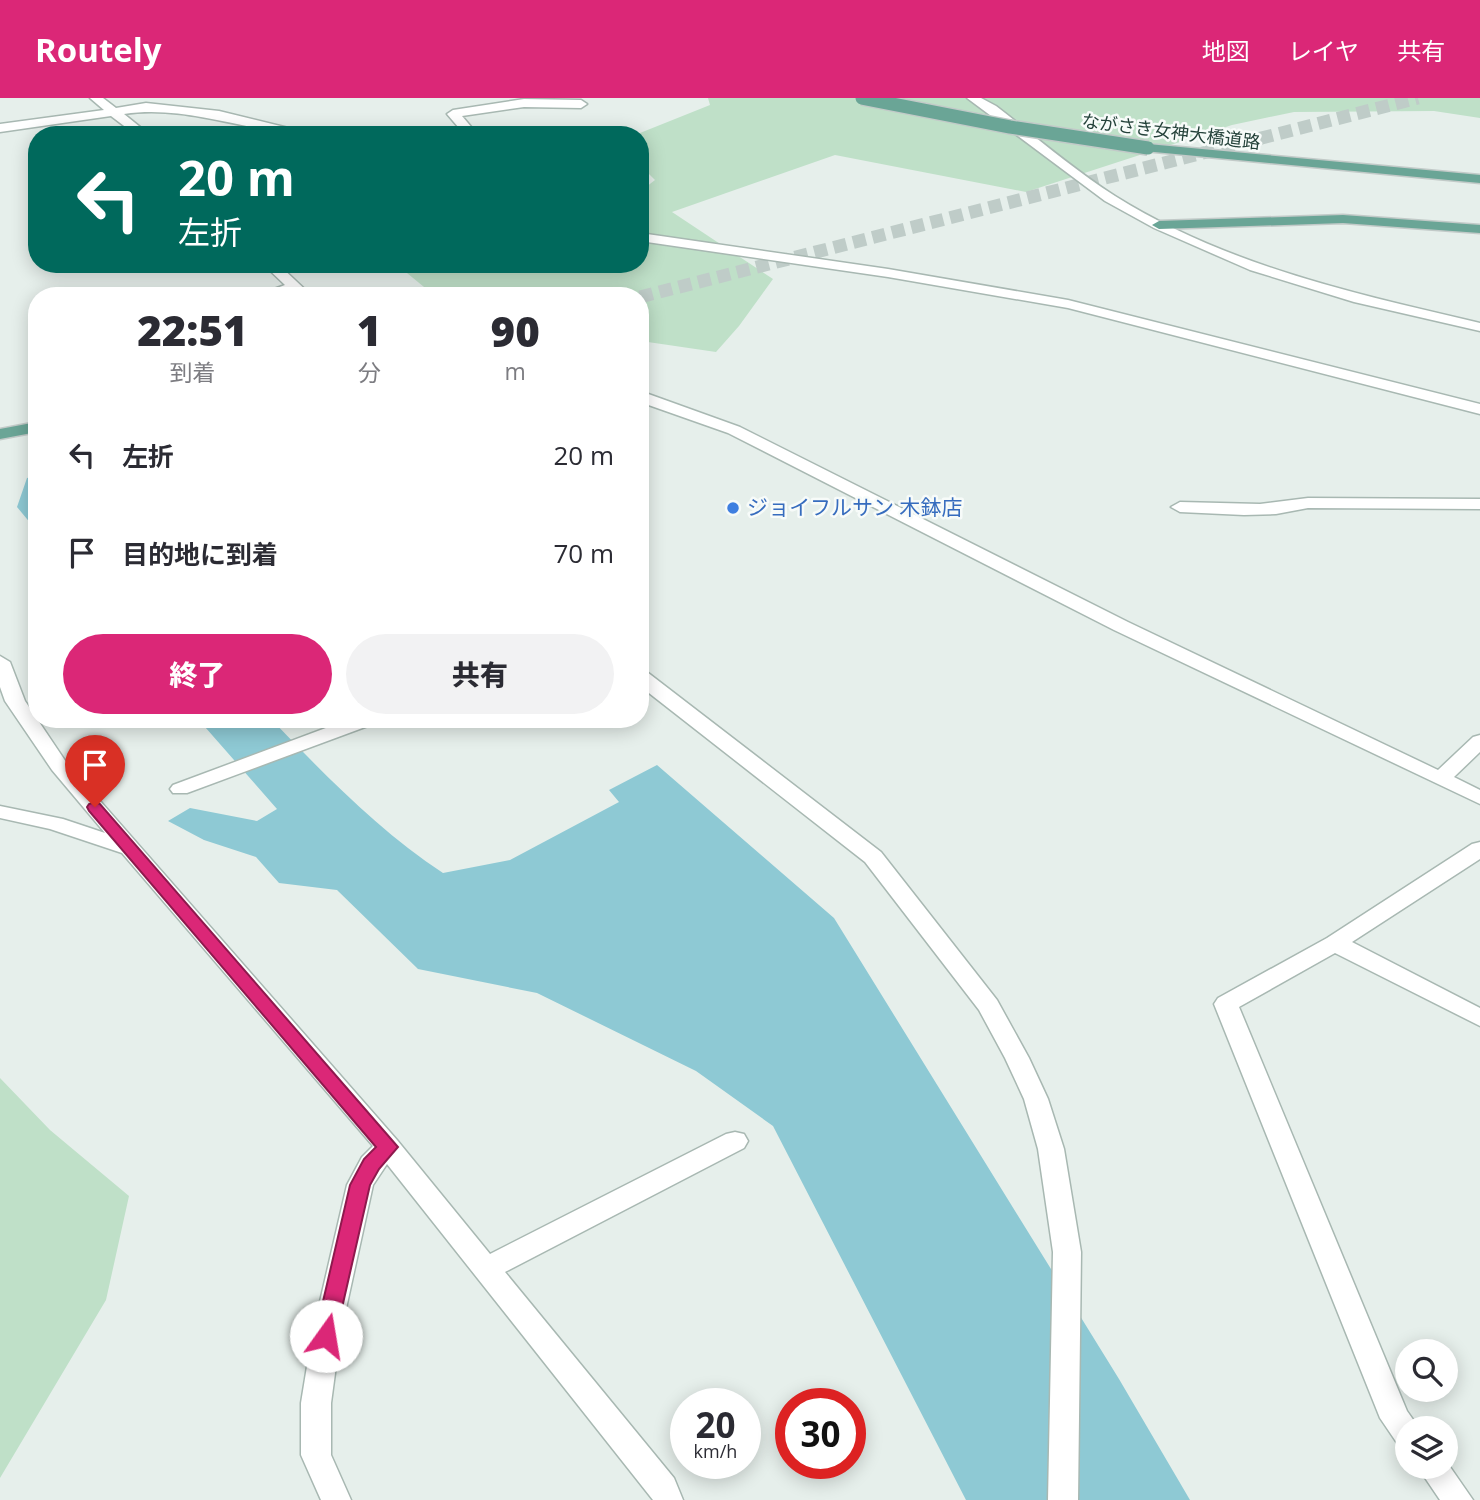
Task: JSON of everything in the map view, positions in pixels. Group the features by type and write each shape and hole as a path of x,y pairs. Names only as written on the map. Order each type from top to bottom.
{"main road":[{"name":"ながさき女神大橋道路","path":"862,98 1021,129 1148,148 1480,179"},
{"path":"1159,225 1343,219 1480,229"},
{"path":"0,434 28,429"}],"street":[{"path":"96,98 116,110 134,126"},
{"path":"973,98 992,109 1110,198 1159,225 1255,267 1359,299 1480,327"},
{"path":"464,126 453,114 524,103 581,104"},
{"path":"0,128 146,107 182,109 266,126"},
{"path":"649,238 888,273 1068,304 1480,409"},
{"path":"281,273 296,287"},
{"path":"649,399 734,430 1121,626 1480,798"},
{"path":"1180,507 1252,510 1289,508 1308,503 1480,504"},
{"path":"0,662 15,701 28,720"},
{"path":"649,683 873,857 989,1006 1036,1099 1051,1149 1059,1190 1067,1252 1063,1500"},
{"path":"34,728 60,766 388,1147 663,1487 668,1500"},
{"path":"180,789 345,728"},
{"path":"1440,779 1480,741"},
{"path":"0,812 55,824 130,848"},
{"path":"1395,1419 1226,1004 1335,943 1480,849"},
{"path":"1335,943 1480,1018"},
{"path":"486,1269 735,1141"},
{"path":"337,1500 316,1455 316,1404 326,1336 360,1185 371,1164 388,1147"},
{"path":"1442,1479 1458,1500"}],"green space":[{"path":"708,98 1480,98 1480,118 1434,111 1294,112 1232,125 1026,192 835,155 672,212 773,279 739,326 716,352 649,342 649,287 424,287 407,273 649,273 649,185 655,180 649,174 649,129 710,105"},
{"path":"0,1078 50,1130 129,1196 106,1300 0,1478"}],"water":[{"path":"28,478 28,520 17,507"},
{"path":"206,728 280,728 374,820 443,873 510,860 619,802 609,790 657,765 834,918 1119,1379 1190,1500 966,1500 773,1126 696,1071 537,993 418,969 337,890 279,883 256,857 204,840 168,821 190,808 257,821 277,809"}],"tunnel":[{"path":"649,295 1418,98"}],"place":[{"name":"ジョイフルサン 木鉢店","path":"733,508"}],"route":[{"path":"95,807 388,1147 371,1164 360,1185 326,1336"}]}
